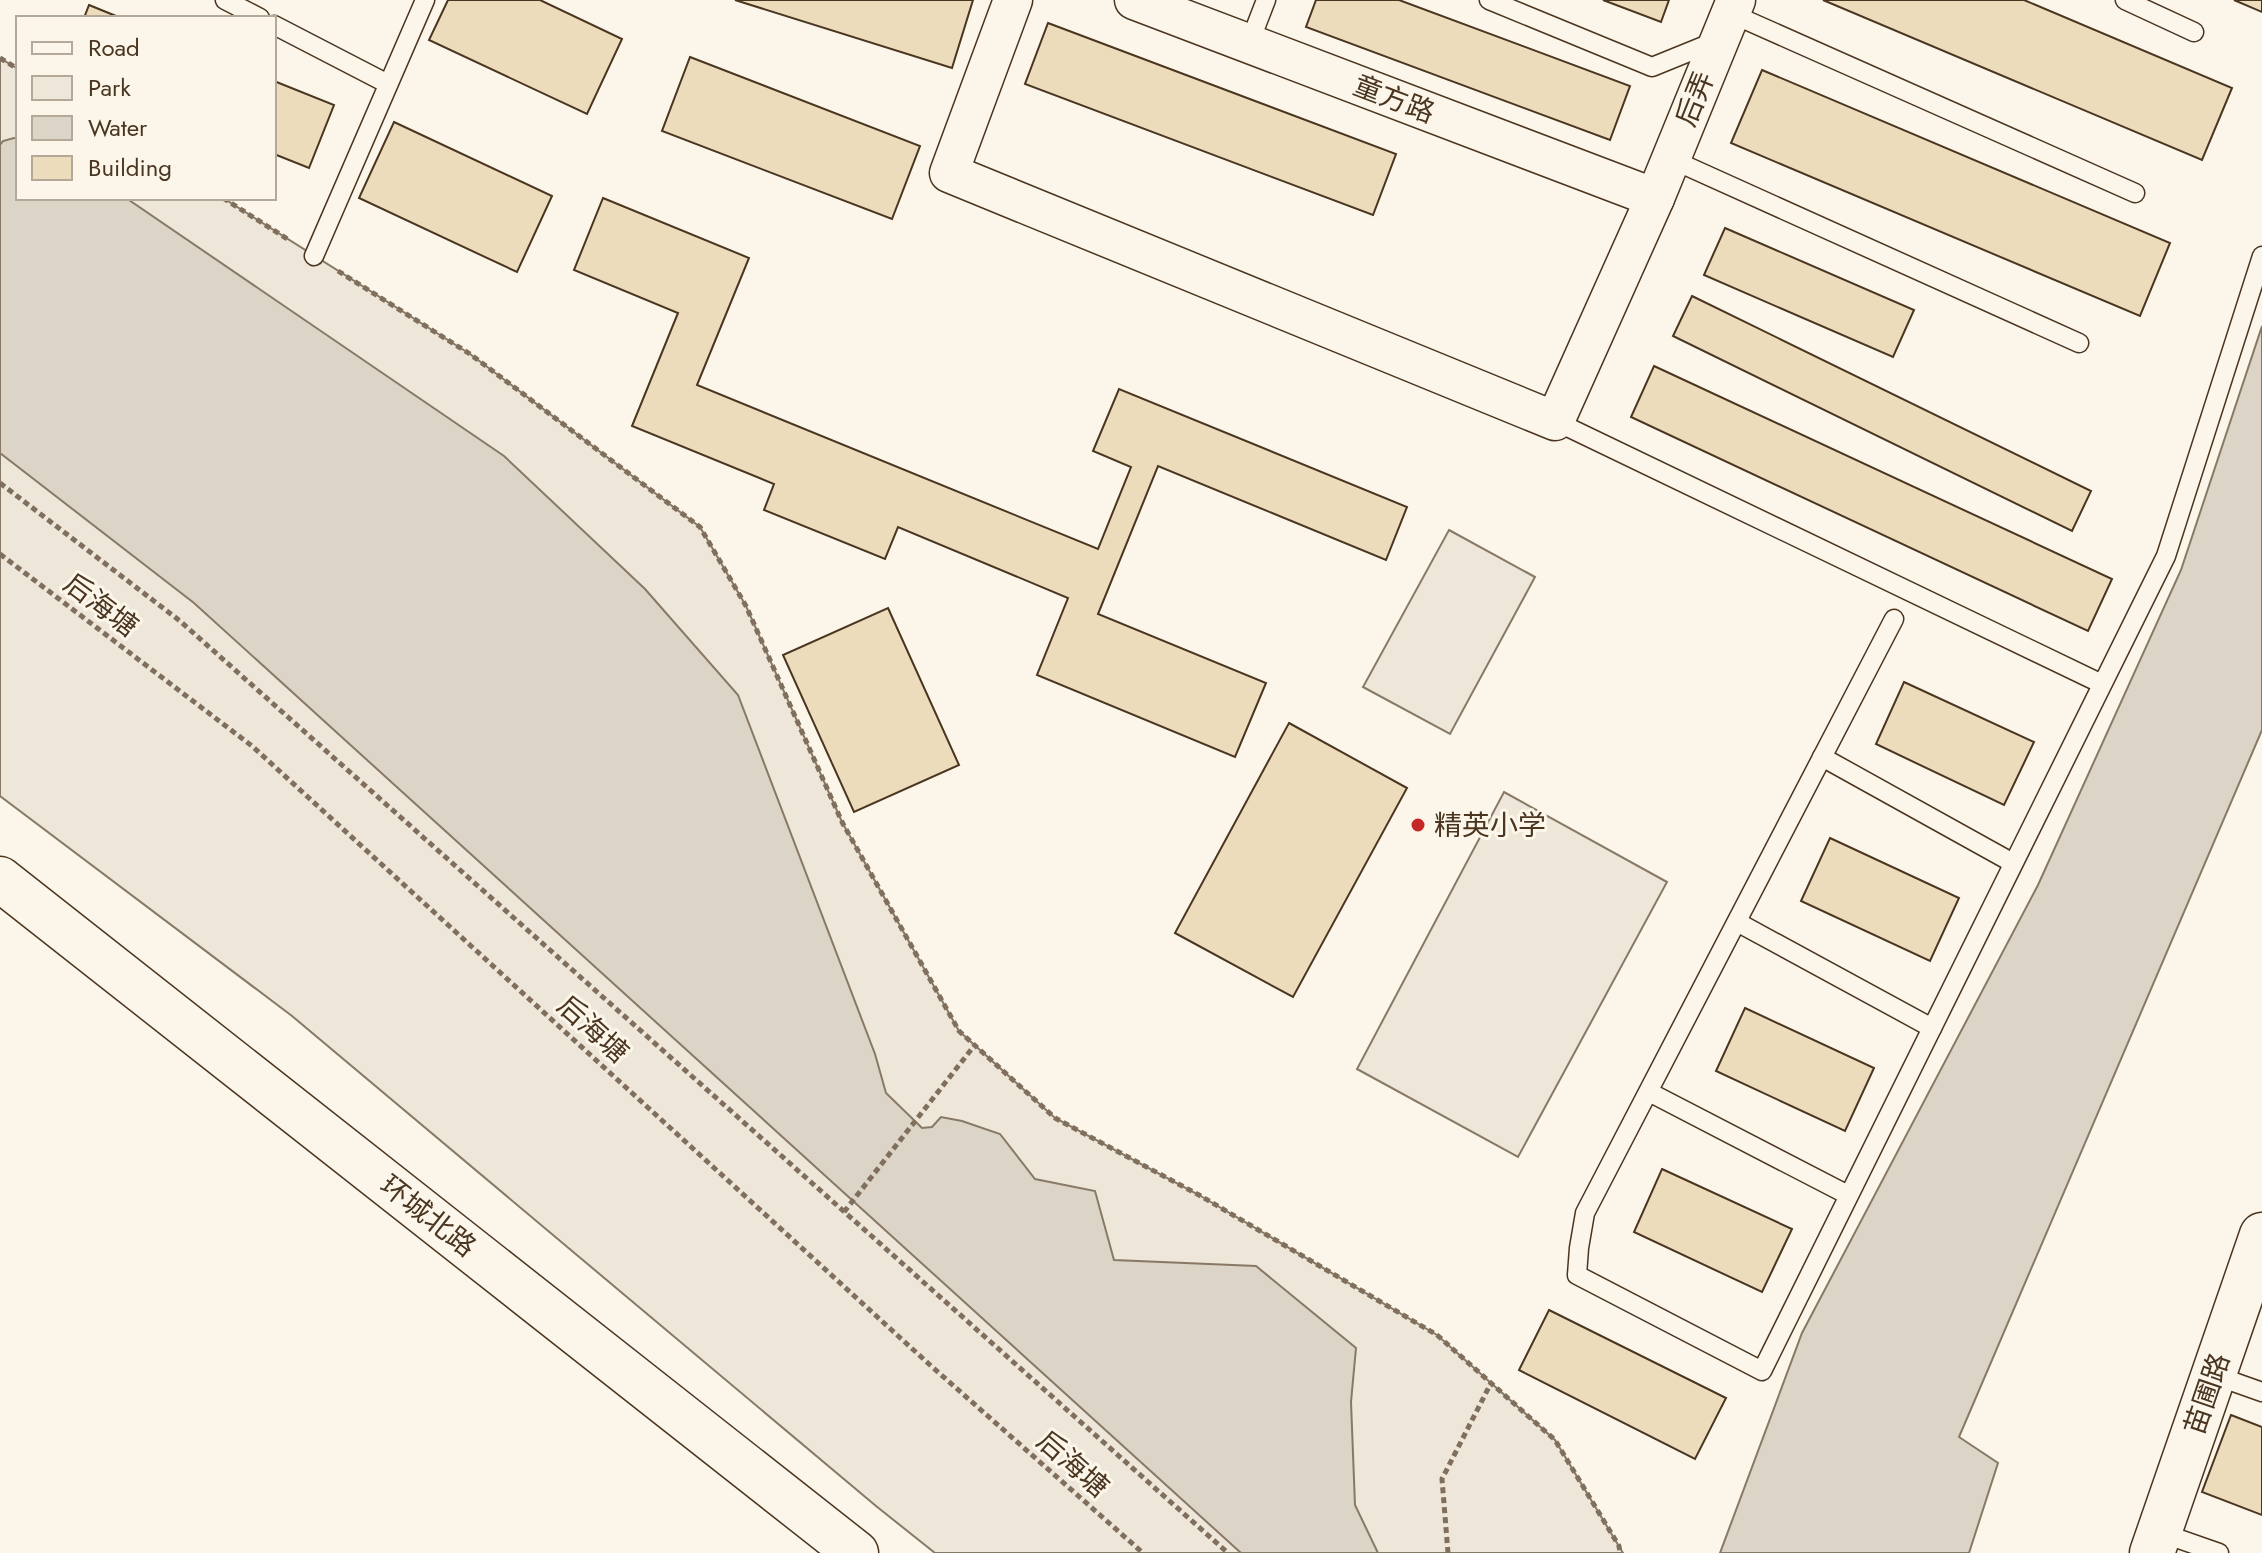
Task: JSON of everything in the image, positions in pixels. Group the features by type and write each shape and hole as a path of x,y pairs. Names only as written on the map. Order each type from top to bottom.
{"street":[{"path":"1013,0 949,173 1555,421"},
{"name":"童方路","path":"1134,0 1655,198"},
{"name":"后弄","path":"1555,421 1655,198 1728,18"},
{"name":"环城北路","path":"0,879 856,1553"},
{"name":"苗圃路","path":"2156,1542 2262,1235"}],"lane":[{"path":"225,0 256,16"},
{"path":"314,256 425,0"},
{"path":"1249,44 1266,0"},
{"path":"1489,0 1652,67 1728,18 2135,193"},
{"path":"2125,0 2194,32"},
{"path":"276,26 388,84"},
{"path":"1671,159 2079,343"},
{"path":"1894,619 1585,1213 1577,1275 1762,1371 2166,556 2262,256"},
{"path":"1555,421 2102,684"},
{"path":"1822,757 2013,863"},
{"path":"1737,922 1932,1028"},
{"path":"1649,1092 1848,1195"},
{"path":"2214,1375 2262,1392"},
{"path":"2156,1542 2219,1553"}],"path":[{"path":"226,200 470,354 700,527 746,606 842,822 959,1031 1055,1118 1199,1195 1437,1335 1555,1440 1619,1546 1620,1553"},
{"path":"0,483 180,621 1228,1553"},
{"name":"后海塘","path":"0,554 252,746 930,1365 1143,1553"},
{"path":"844,1212 974,1045"},
{"path":"1448,1553 1442,1479 1491,1383"}],"green space":[{"path":"0,58 16,68 16,200 226,200 470,354 700,527 746,606 842,822 959,1031 1055,1118 1199,1195 1437,1335 1555,1440 1623,1553 935,1553 292,1016 0,796"},
{"path":"1449,530 1535,577 1450,734 1363,687"},
{"path":"1504,792 1667,882 1518,1157 1357,1069"}],"water":[{"path":"16,138 16,200 129,200 504,456 645,589 738,695 875,1054 886,1093 922,1128 932,1127 941,1117 1000,1134 1035,1179 1095,1191 1114,1260 1256,1266 1356,1348 1351,1402 1355,1505 1378,1553 1241,1553 194,603 0,453 0,145 3,141"},
{"path":"2262,326 2262,730 1959,1437 1998,1463 1969,1553 1720,1553 1802,1333 2038,885 2181,570"}],"building":[{"path":"448,0 540,0 622,39 587,114 429,40"},
{"path":"735,0 973,0 952,68"},
{"path":"1316,0 1399,0 1630,86 1610,140 1306,27"},
{"path":"1603,0 1669,0 1661,22"},
{"path":"1823,0 2024,0 2232,88 2202,160"},
{"path":"2234,0 2262,0 2262,12"},
{"path":"89,5 116,16 85,16"},
{"path":"1048,23 1396,154 1373,215 1025,84"},
{"path":"690,57 920,146 892,219 662,131"},
{"path":"1762,70 2170,243 2140,316 1731,143"},
{"path":"276,82 334,105 309,168 276,155"},
{"path":"394,122 552,196 517,272 359,198"},
{"path":"603,198 749,258 697,385 1098,549 1131,467 1093,451 1119,389 1407,507 1386,560 1158,466 1098,614 1266,683 1235,757 1037,675 1068,598 898,527 885,559 764,510 774,484 632,426 678,313 574,270"},
{"path":"1725,228 1914,310 1893,357 1704,275"},
{"path":"1692,296 2091,491 2072,531 1673,336"},
{"path":"1654,366 2112,579 2088,631 1631,417"},
{"path":"888,608 959,765 854,812 783,655"},
{"path":"1904,682 2034,742 2004,805 1876,744"},
{"path":"1289,723 1407,788 1293,997 1175,933"},
{"path":"1830,838 1959,898 1930,961 1801,901"},
{"path":"1745,1008 1874,1068 1845,1131 1716,1071"},
{"path":"1662,1169 1792,1229 1762,1292 1634,1232"},
{"path":"1549,1310 1726,1398 1695,1459 1519,1370"},
{"path":"2231,1415 2262,1427 2262,1515 2202,1492"}],"place":[{"name":"精英小学","path":"1418,825"}]}
